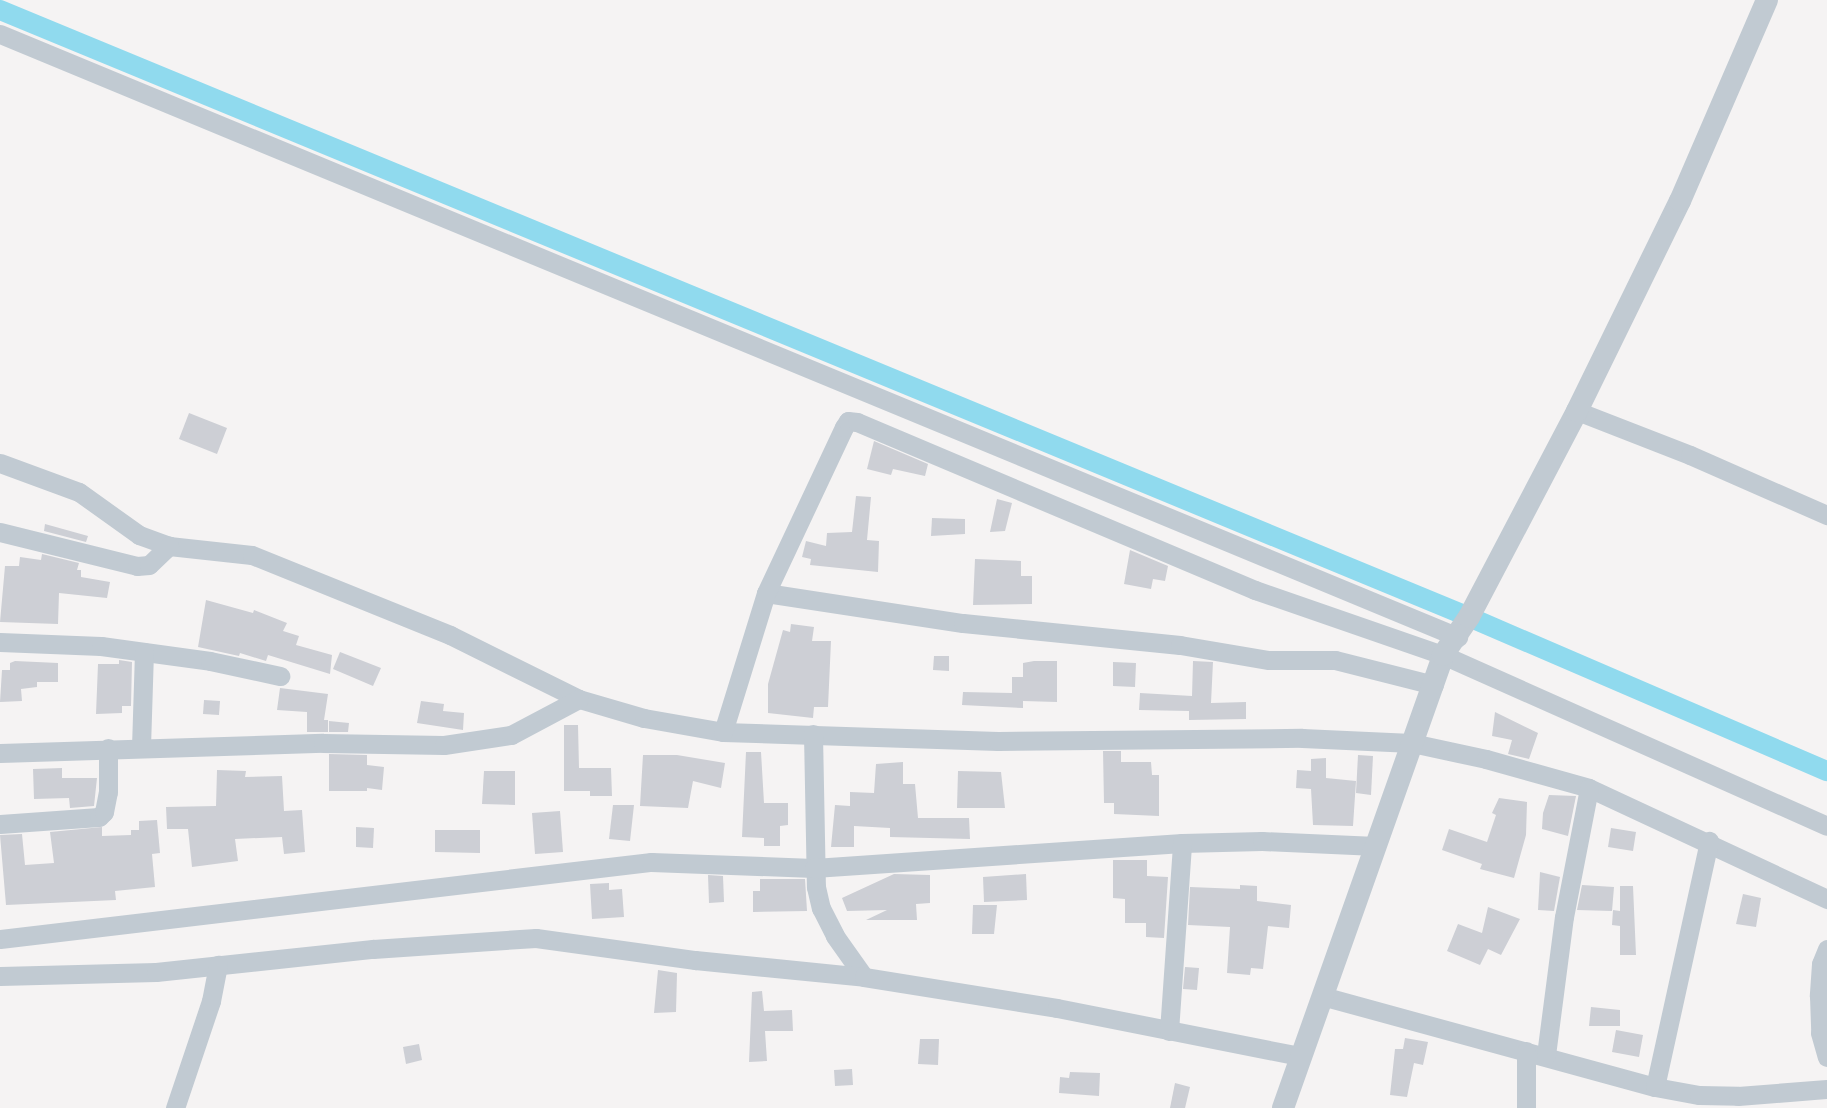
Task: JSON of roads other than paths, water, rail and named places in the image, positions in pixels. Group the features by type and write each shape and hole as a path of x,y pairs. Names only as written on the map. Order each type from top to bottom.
{"street":[{"path":"1283,1108 1434,685 1443,655 1458,637 1577,412 1680,201 1767,0"},
{"path":"0,34 1458,637"},
{"path":"1577,412 1690,455 1827,515"},
{"path":"723,732 766,593 848,421 858,422 1255,590 1443,655 1827,826"},
{"path":"0,463 80,492 139,535 169,546 252,556 450,635 579,699 644,718 723,732 998,741 1302,738 1412,743 1486,759 1589,788 1709,842 1827,899"},
{"path":"0,532 137,566 149,565 169,546"},
{"path":"766,593 963,624 1180,645 1269,660 1335,660 1434,685"},
{"path":"0,642 101,646 210,661 280,676"},
{"path":"141,747 144,652"},
{"path":"0,753 108,748 323,743 452,744 511,735 579,699"},
{"path":"813,734 814,868 821,908 835,936 864,977"},
{"path":"0,824 99,817 104,812 108,792 108,748"},
{"path":"1546,1055 1564,917 1589,788"},
{"path":"0,939 651,862 814,868 1182,843 1262,841 1376,846"},
{"path":"1655,1087 1709,842"},
{"path":"1169,1031 1182,843"},
{"path":"0,976 156,972 373,949 536,938 695,960 864,977 1057,1008 1300,1056"},
{"path":"1827,949 1821,964 1819,996 1820,1033 1827,1057"},
{"path":"175,1108 211,1001 218,965"},
{"path":"1322,996 1546,1055 1655,1087 1699,1095 1738,1096 1827,1089"},
{"path":"1526,1051 1526,1108"}],"waterway":[{"path":"0,10 1469,617 1827,771"}]}
